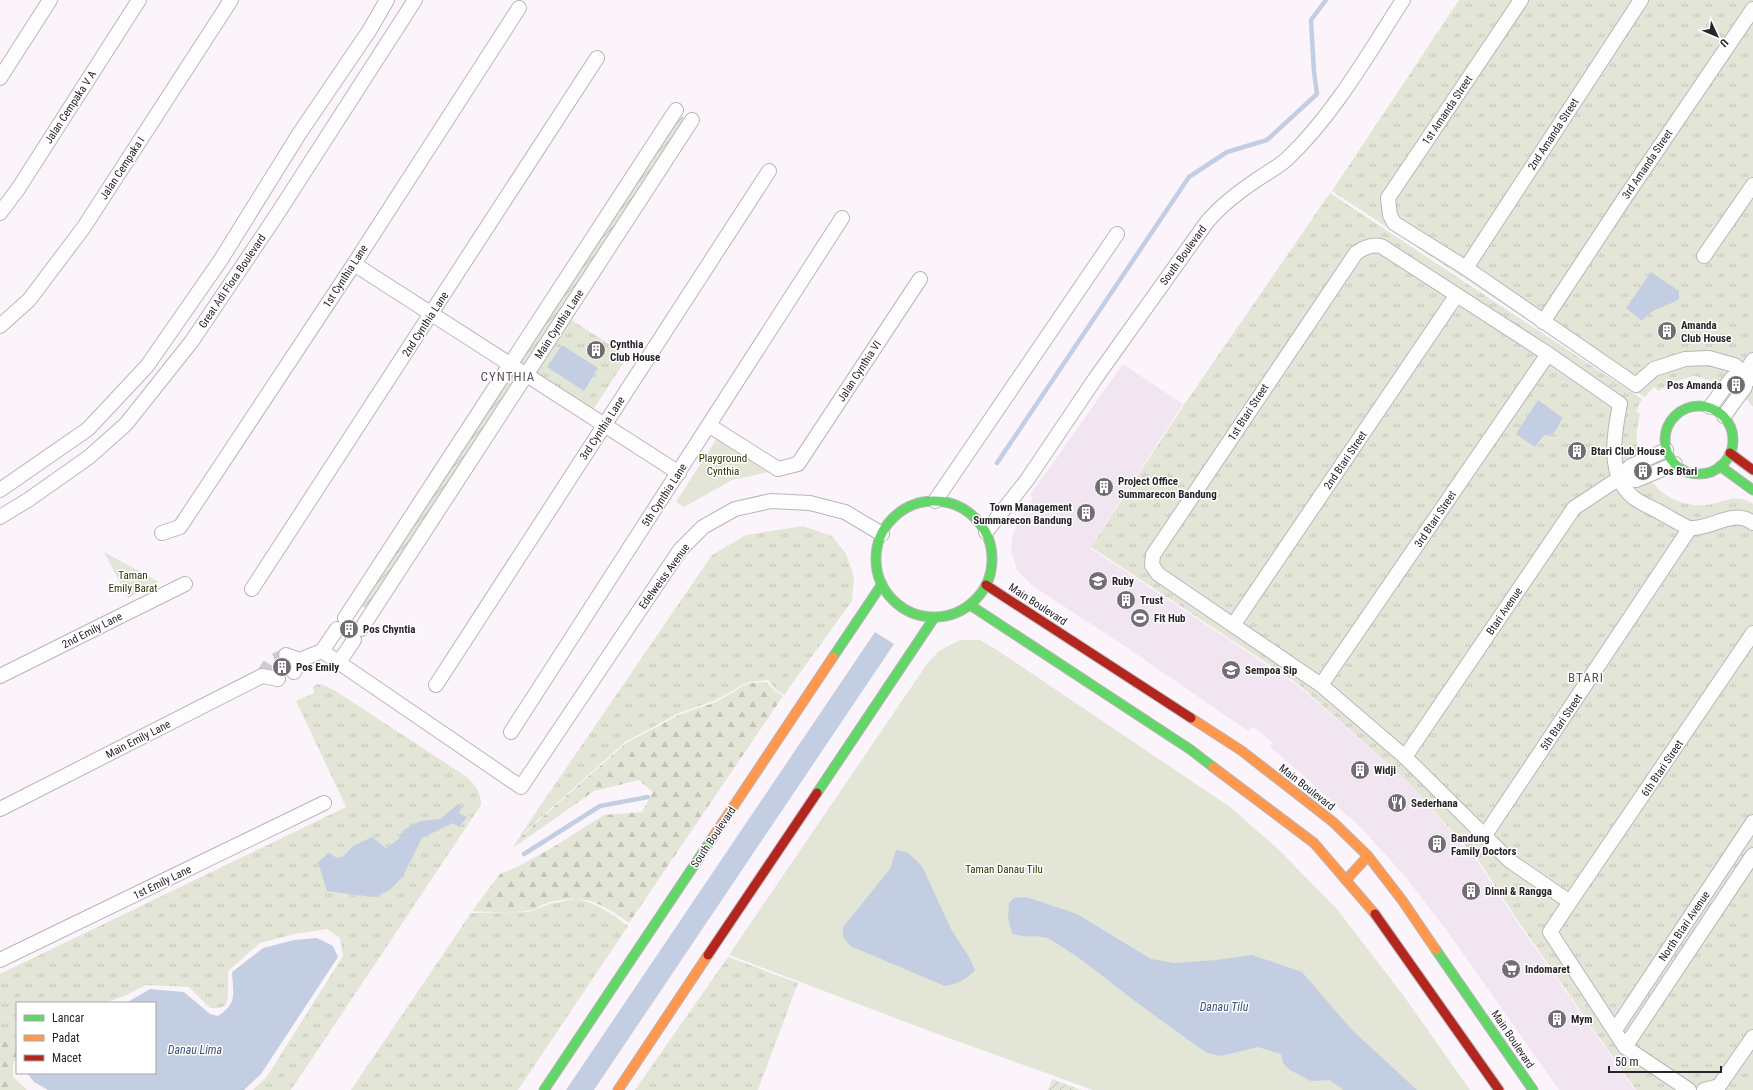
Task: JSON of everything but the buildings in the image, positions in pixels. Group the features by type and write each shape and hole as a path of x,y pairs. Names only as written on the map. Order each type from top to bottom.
{"main road":[{"path":"1694,406 1710,408 1724,416 1731,430 1733,438 1730,453 1720,466 1705,473 1697,474 1681,469 1675,464 1666,450 1665,434 1667,426 1678,412 1694,406"},
{"path":"1730,453 1753,470"},
{"path":"1720,466 1753,490"},
{"path":"935,501 959,506 979,521 991,544 993,558 991,572 980,596 959,612 934,618 921,616 903,608 889,596 882,584 876,559 882,534 889,523 898,514 922,502 935,501"},
{"name":"South Boulevard","path":"544,1090 882,584"},
{"name":"Main Boulevard","path":"986,585 1242,751 1368,856 1427,934 1533,1090"},
{"path":"970,605 1192,750 1316,840 1346,880 1377,916 1499,1090"},
{"path":"618,1090 934,618"},
{"path":"1346,880 1368,856"}],"street":[{"path":"0,78 50,0"},
{"name":"Jalan Cempaka V A","path":"0,213 18,189 139,0"},
{"name":"Jalan Cempaka I","path":"0,326 30,300 84,227 231,0"},
{"name":"Great Adi Flora Boulevard","path":"0,490 88,429 147,366 220,261 299,134 369,31 387,0"},
{"name":"South Boulevard","path":"986,532 1027,480 1094,379 1207,222 1220,207 1231,198 1287,159 1314,130 1343,94 1403,0"},
{"name":"1st Amanda Street","path":"1466,268 1394,222 1390,215 1388,198 1521,0"},
{"name":"2nd Amanda Street","path":"1466,268 1641,0"},
{"name":"Great Adi Flora Boulevard","path":"0,517 28,500 89,457 126,424 192,341 276,216 412,1"},
{"name":"1st Cynthia Lane","path":"162,533 180,527 354,264 520,8"},
{"name":"3rd Amanda Street","path":"1543,322 1626,195 1753,9"},
{"name":"2nd Cynthia Lane","path":"252,589 596,58"},
{"name":"Main Cynthia Lane","path":"322,651 676,110"},
{"name":"Main Cynthia Lane","path":"339,662 692,120"},
{"name":"3rd Cynthia Lane","path":"436,685 769,170"},
{"path":"1704,256 1753,185"},
{"name":"5th Cynthia Lane","path":"511,732 710,426 842,218"},
{"path":"935,501 1117,234"},
{"name":"1st Btari Street","path":"1234,624 1158,574 1152,565 1153,555 1356,253 1364,247 1376,245 1381,246 1456,296"},
{"path":"354,264 679,473"},
{"path":"1466,268 1636,385 1654,369 1685,359 1709,358 1734,365 1749,376"},
{"name":"Jalan Cynthia VI","path":"710,426 778,469 798,464 920,279"},
{"path":"1456,296 1548,354 1620,404 1614,452 1618,479 1634,498 1690,528 1705,526 1731,517 1749,520 1753,523"},
{"name":"2nd Btari Street","path":"1234,624 1456,296"},
{"path":"173,329 192,341"},
{"name":"3rd Btari Street","path":"1321,685 1548,354"},
{"path":"1724,416 1745,387 1753,360"},
{"path":"1710,408 1732,378 1749,376"},
{"name":"Btari Avenue","path":"1405,757 1574,508 1618,479 1631,466 1666,450"},
{"path":"1618,479 1636,480 1675,464"},
{"name":"Edelweiss Avenue","path":"339,662 521,787 680,550 703,527 735,509 771,501 810,503 845,512 882,534"},
{"name":"5th Btari Street","path":"1485,835 1690,528"},
{"name":"2nd Emily Lane","path":"0,676 185,584"},
{"path":"1234,624 1321,685 1405,757 1510,861 1570,902"},
{"name":"6th Btari Street","path":"1615,1030 1550,932 1753,633"},
{"path":"286,655 297,666 322,651 339,662"},
{"name":"Main Emily Lane","path":"0,809 262,676 278,679"},
{"name":"1st Emily Lane","path":"0,960 324,803"},
{"name":"North Btari Avenue","path":"1615,1030 1753,822"},
{"name":"North Btari Avenue","path":"1625,1047 1753,855"},
{"path":"1615,1030 1625,1047 1689,1090"},
{"path":"1704,1090 1719,1086 1753,1037"}],"shaded area":[{"path":"1123,364 1183,404 1090,548 1296,684 1407,781 1478,862 1517,922 1635,1090 1559,1090 1450,935 1404,875 1362,829 1310,781 1270,747 1272,742 1253,727 1248,731 1126,647 1033,586 1017,570 1011,550 1012,538 1016,526 1033,497 1030,495"}],"green space":[{"path":"1459,0 1753,0 1753,407 1741,393 1727,385 1694,376 1673,382 1659,391 1654,387 1644,397 1332,191"},
{"path":"676,113 687,120 525,370 514,363"},
{"path":"1330,193 1642,399 1636,411 1640,414 1637,432 1638,451 1646,474 1662,492 1671,498 1694,505 1712,504 1730,499 1741,499 1753,504 1753,1090 1636,1090 1518,921 1479,861 1407,781 1297,683 1091,547 1184,405"},
{"path":"568,318 628,356 591,413 532,374"},
{"path":"510,368 522,375 369,611 358,603"},
{"name":"Playground Cynthia","path":"717,438 768,472 732,480 684,507 676,502"},
{"path":"803,526 832,536 846,554 854,577 852,601 784,695 776,690 768,680 748,682 716,700 679,713 625,742 519,837 712,555 746,535"},
{"name":"Taman Emily Barat","path":"104,552 159,582 128,598"},
{"name":"Taman Danau Tilu","path":"960,640 980,640 997,650 1230,807 1277,848 1336,908 1403,995 1470,1090 1093,1090 943,1036 729,955 927,664 939,651"},
{"path":"767,682 775,691 783,696 629,923 601,905 573,899 550,902 527,911 472,911 500,874 519,866 555,846 604,815 642,812 653,792 639,780 594,791 513,848 518,839 626,743 679,715 716,702 748,683"},
{"path":"317,684 324,685 337,692 467,777 473,783 480,796 481,805 291,1090 253,1090 266,1078 343,956 340,938 327,929 294,934 260,943 228,971 228,997 225,1006 219,1008 210,1008 189,987 146,985 108,1002 16,1002 16,1039 8,1042 0,1038 0,974 346,807 296,701 314,693 313,687"},
{"path":"576,899 603,909 628,926 518,1090 351,1090 471,913 529,912 549,904"},
{"path":"728,957 798,983 758,1090 635,1090"},
{"path":"0,1038 8,1042 16,1039 16,1059 13,1064 13,1077 27,1090 0,1090"},
{"path":"1052,1079 1081,1090 1048,1090"}],"water":[{"path":"1651,272 1679,291 1679,299 1655,310 1646,316 1642,321 1626,308"},
{"path":"562,345 598,368 584,391 547,367"},
{"path":"1538,400 1563,418 1554,433 1551,435 1544,435 1535,447 1516,434"},
{"path":"875,632 894,644 594,1090 566,1090"},
{"path":"458,804 462,807 459,813 467,817 459,827 453,823 422,838 403,876 390,890 373,897 327,891 318,862 329,853 337,858 344,856 353,846 372,837 386,848 399,839 404,830 420,821 440,819"},
{"path":"896,850 907,852 922,866 951,929 969,957 975,970 961,981 945,986 850,946 843,937 843,927 890,869"},
{"name":"Danau Tilu","path":"1026,897 1077,914 1151,959 1174,963 1216,960 1252,955 1302,972 1351,1029 1417,1090 1344,1090 1329,1080 1311,1081 1290,1070 1283,1063 1281,1054 1258,1047 1221,1056 1207,1053 1147,1010 1082,960 1053,941 1037,936 1021,936 1012,933 1008,918 1009,903 1014,898"},
{"name":"Danau Lima","path":"317,938 333,946 338,957 261,1074 244,1090 48,1090 34,1082 28,1074 156,1074 156,1002 128,1002 150,989 184,992 210,1014 218,1016 229,1007 233,997 232,972 263,948 294,940"}],"waterway":[{"path":"997,463 1189,177 1227,152 1267,140 1317,94 1314,72 1311,20 1326,0"},
{"path":"524,854 600,806 648,797"}],"tunnel":[{"path":"262,676 271,662 286,655"}],"traffic: fast":[{"path":"1699,406 1712,408 1723,416 1731,427 1733,440 1731,453 1723,464 1712,472 1699,474 1686,472 1675,464 1667,453 1665,440 1667,427 1675,416 1686,408 1699,406"},
{"path":"1720,466 1753,490"},
{"path":"934,501 956,505 975,518 988,537 992,559 988,581 975,600 956,613 934,617 912,613 893,600 880,581 876,559 880,537 893,518 912,505 934,501"},
{"path":"833,657 882,584"},
{"path":"970,605 1191,750 1213,767"},
{"path":"817,793 934,618"},
{"path":"544,1090 713,837"},
{"path":"1436,950 1533,1090"}],"traffic: slow":[{"path":"713,837 833,657"},
{"path":"1191,718 1242,751 1333,822 1368,856 1402,900 1436,950"},
{"path":"1213,767 1314,843 1375,914"},
{"path":"1346,880 1368,856"},
{"path":"618,1090 708,955"}],"traffic: jam":[{"path":"1730,453 1753,470"},
{"path":"986,585 1191,718"},
{"path":"708,955 817,793"},
{"path":"1375,914 1499,1090"}],"place":[{"name":"Amanda Club House","path":"1667,331"},
{"name":"Cynthia Club House","path":"596,350"},
{"name":"Pos Amanda","path":"1736,385"},
{"name":"Btari Club House","path":"1577,451"},
{"name":"Pos Btari","path":"1643,471"},
{"name":"Project Office Summarecon Bandung","path":"1104,487"},
{"name":"Town Management Summarecon Bandung","path":"1086,513"},
{"name":"Ruby","path":"1098,581"},
{"name":"Trust","path":"1126,600"},
{"name":"Fit Hub","path":"1140,618"},
{"name":"Pos Chyntia","path":"349,629"},
{"name":"Pos Emily","path":"282,667"},
{"name":"Sempoa Sip","path":"1231,670"},
{"name":"Widji","path":"1360,770"},
{"name":"Sederhana","path":"1397,803"},
{"name":"Bandung Family Doctors","path":"1437,844"},
{"name":"Dinni & Rangga","path":"1471,891"},
{"name":"Indomaret","path":"1511,969"},
{"name":"Mym","path":"1557,1019"}],"district":[{"name":"CYNTHIA","path":"508,376"},
{"name":"BTARI","path":"1586,677"}]}
